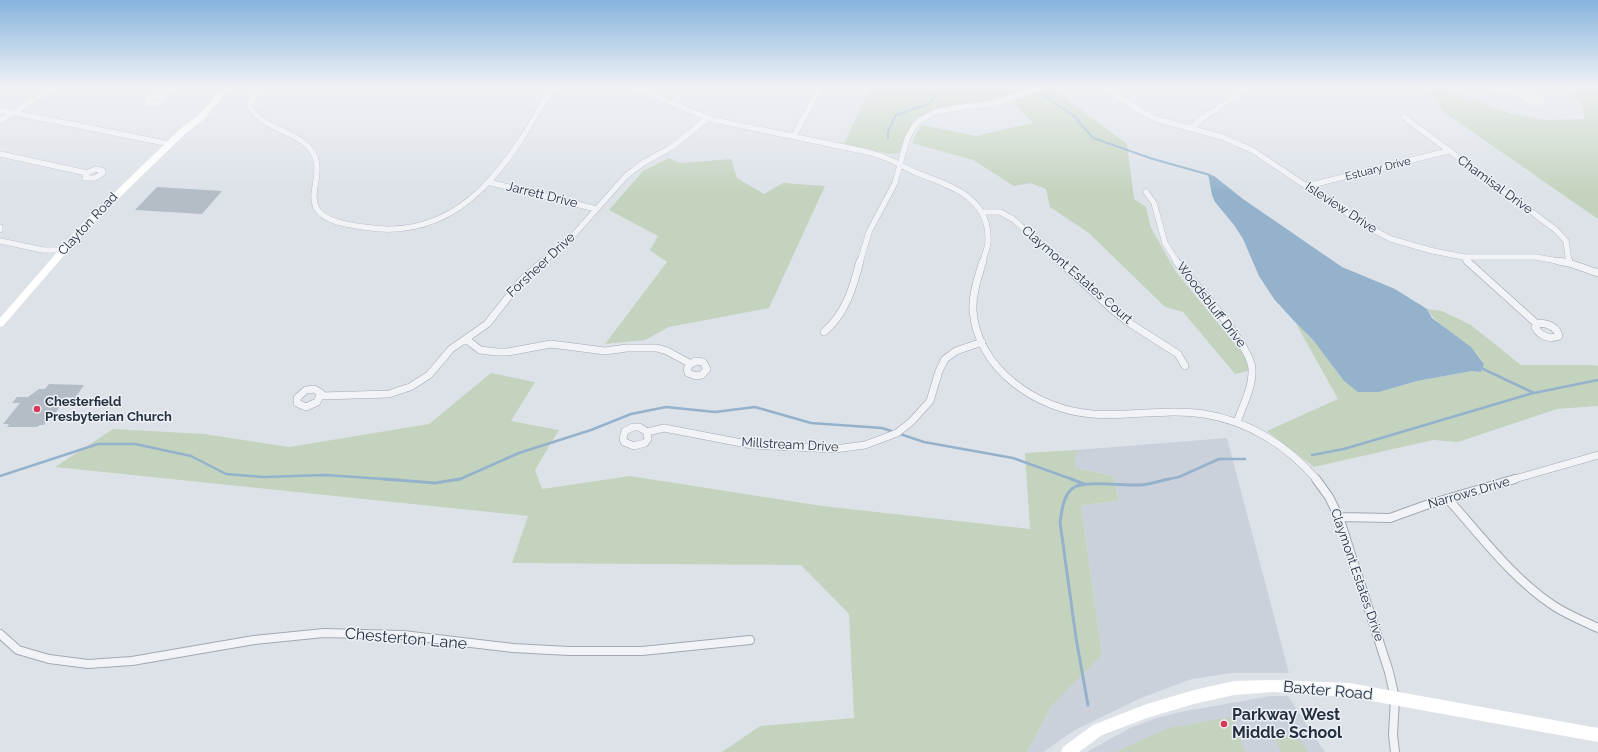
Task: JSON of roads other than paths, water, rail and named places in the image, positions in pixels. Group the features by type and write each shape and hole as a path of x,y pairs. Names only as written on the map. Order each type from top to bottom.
{"main road":[{"name":"Clayton Road","path":"183,131 185,126 190,121"},
{"name":"Clayton Road","path":"0,324 106,204 183,131 191,127 197,121"},
{"name":"Baxter Road","path":"1068,752 1098,730 1147,710 1234,688 1273,686 1349,690 1598,735"}],"street":[{"path":"55,121 170,144"},
{"path":"265,121 295,137 308,146 314,155 317,162 318,174 315,202 317,209 321,214 330,219 380,229 396,230 437,221 461,209 488,182 521,141 533,121"},
{"name":"Forsheer Drive","path":"321,396 379,395 400,392 421,381 429,375 451,349 487,324 521,281 570,239 626,176 672,147 704,121"},
{"name":"Claymont Estates Drive","path":"723,121 859,149 894,161 901,166 935,178 959,190 970,198 982,212 988,232 988,242 973,309 975,320 982,342 993,361 1005,376 1029,395 1045,403 1061,408 1091,414 1106,415 1190,411 1211,415 1237,422 1271,440 1288,451 1302,464 1333,503 1378,635 1395,698 1393,735 1395,752"},
{"path":"794,136 802,121"},
{"path":"824,332 838,319 847,304 861,254 870,231 894,187 901,166 901,159 908,134 919,121"},
{"name":"Isleview Drive","path":"1164,121 1222,137 1247,147 1366,226 1391,239 1426,250 1464,257 1526,256 1569,263 1598,273"},
{"path":"1192,128 1198,121"},
{"name":"Chamisal Drive","path":"1409,121 1556,230 1566,241 1569,263"},
{"name":"Estuary Drive","path":"1307,186 1448,151"},
{"path":"0,154 88,173"},
{"name":"Jarrett Drive","path":"488,182 596,209"},
{"name":"Woodsbluff Drive","path":"1146,192 1154,203 1160,232 1173,256 1242,342 1251,363 1251,380 1237,422"},
{"name":"Claymont Estates Court","path":"982,212 1000,212 1013,219 1131,324 1178,354 1185,366"},
{"path":"0,241 43,250 64,250"},
{"path":"1464,257 1537,324"},
{"path":"466,339 480,350 497,352 551,344 605,351 628,348 657,348 672,353 691,364"},
{"name":"Millstream Drive","path":"647,432 664,428 752,445 835,449 865,445 897,433 911,422 930,401 939,371 945,359 956,351 982,342"},
{"name":"Narrows Drive","path":"1339,517 1390,518 1448,499 1598,455"},
{"path":"1448,499 1532,590 1552,606 1569,616 1598,628"},
{"name":"Chesterton Lane","path":"0,634 18,650 49,659 88,664 132,661 254,640 324,633 403,635 513,648 569,651 642,651 750,640"}],"water":[{"path":"1208,174 1214,176 1243,199 1342,267 1395,289 1427,309 1432,318 1471,347 1484,364 1481,372 1472,371 1417,381 1379,392 1358,392 1344,381 1313,340 1274,299 1259,276 1243,239 1234,225 1215,202 1212,195"}],"waterway":[{"path":"888,138 888,131 893,121"},
{"path":"1078,121 1093,138 1153,159 1210,175"},
{"path":"1481,368 1534,393 1598,380"},
{"path":"1312,455 1344,449 1533,393"},
{"path":"458,480 519,453 591,430 631,414 666,407 715,412 755,407 811,423 882,428 924,442 1013,458 1074,480"},
{"path":"0,476 98,444 135,444 191,456 226,474 263,477 326,475 387,479"},
{"path":"1169,479 1179,477 1219,459 1245,459"},
{"path":"387,479 398,480"},
{"path":"387,479 435,483 460,479"},
{"path":"1071,479 1084,484"},
{"path":"1088,705 1076,638 1060,522 1065,499 1073,488 1086,484 1141,485 1169,479"},
{"path":"1164,480 1169,479"}],"place":[{"name":"Chesterfield Presbyterian Church","path":"37,409"},
{"name":"Parkway West Middle School","path":"1224,724"}]}
